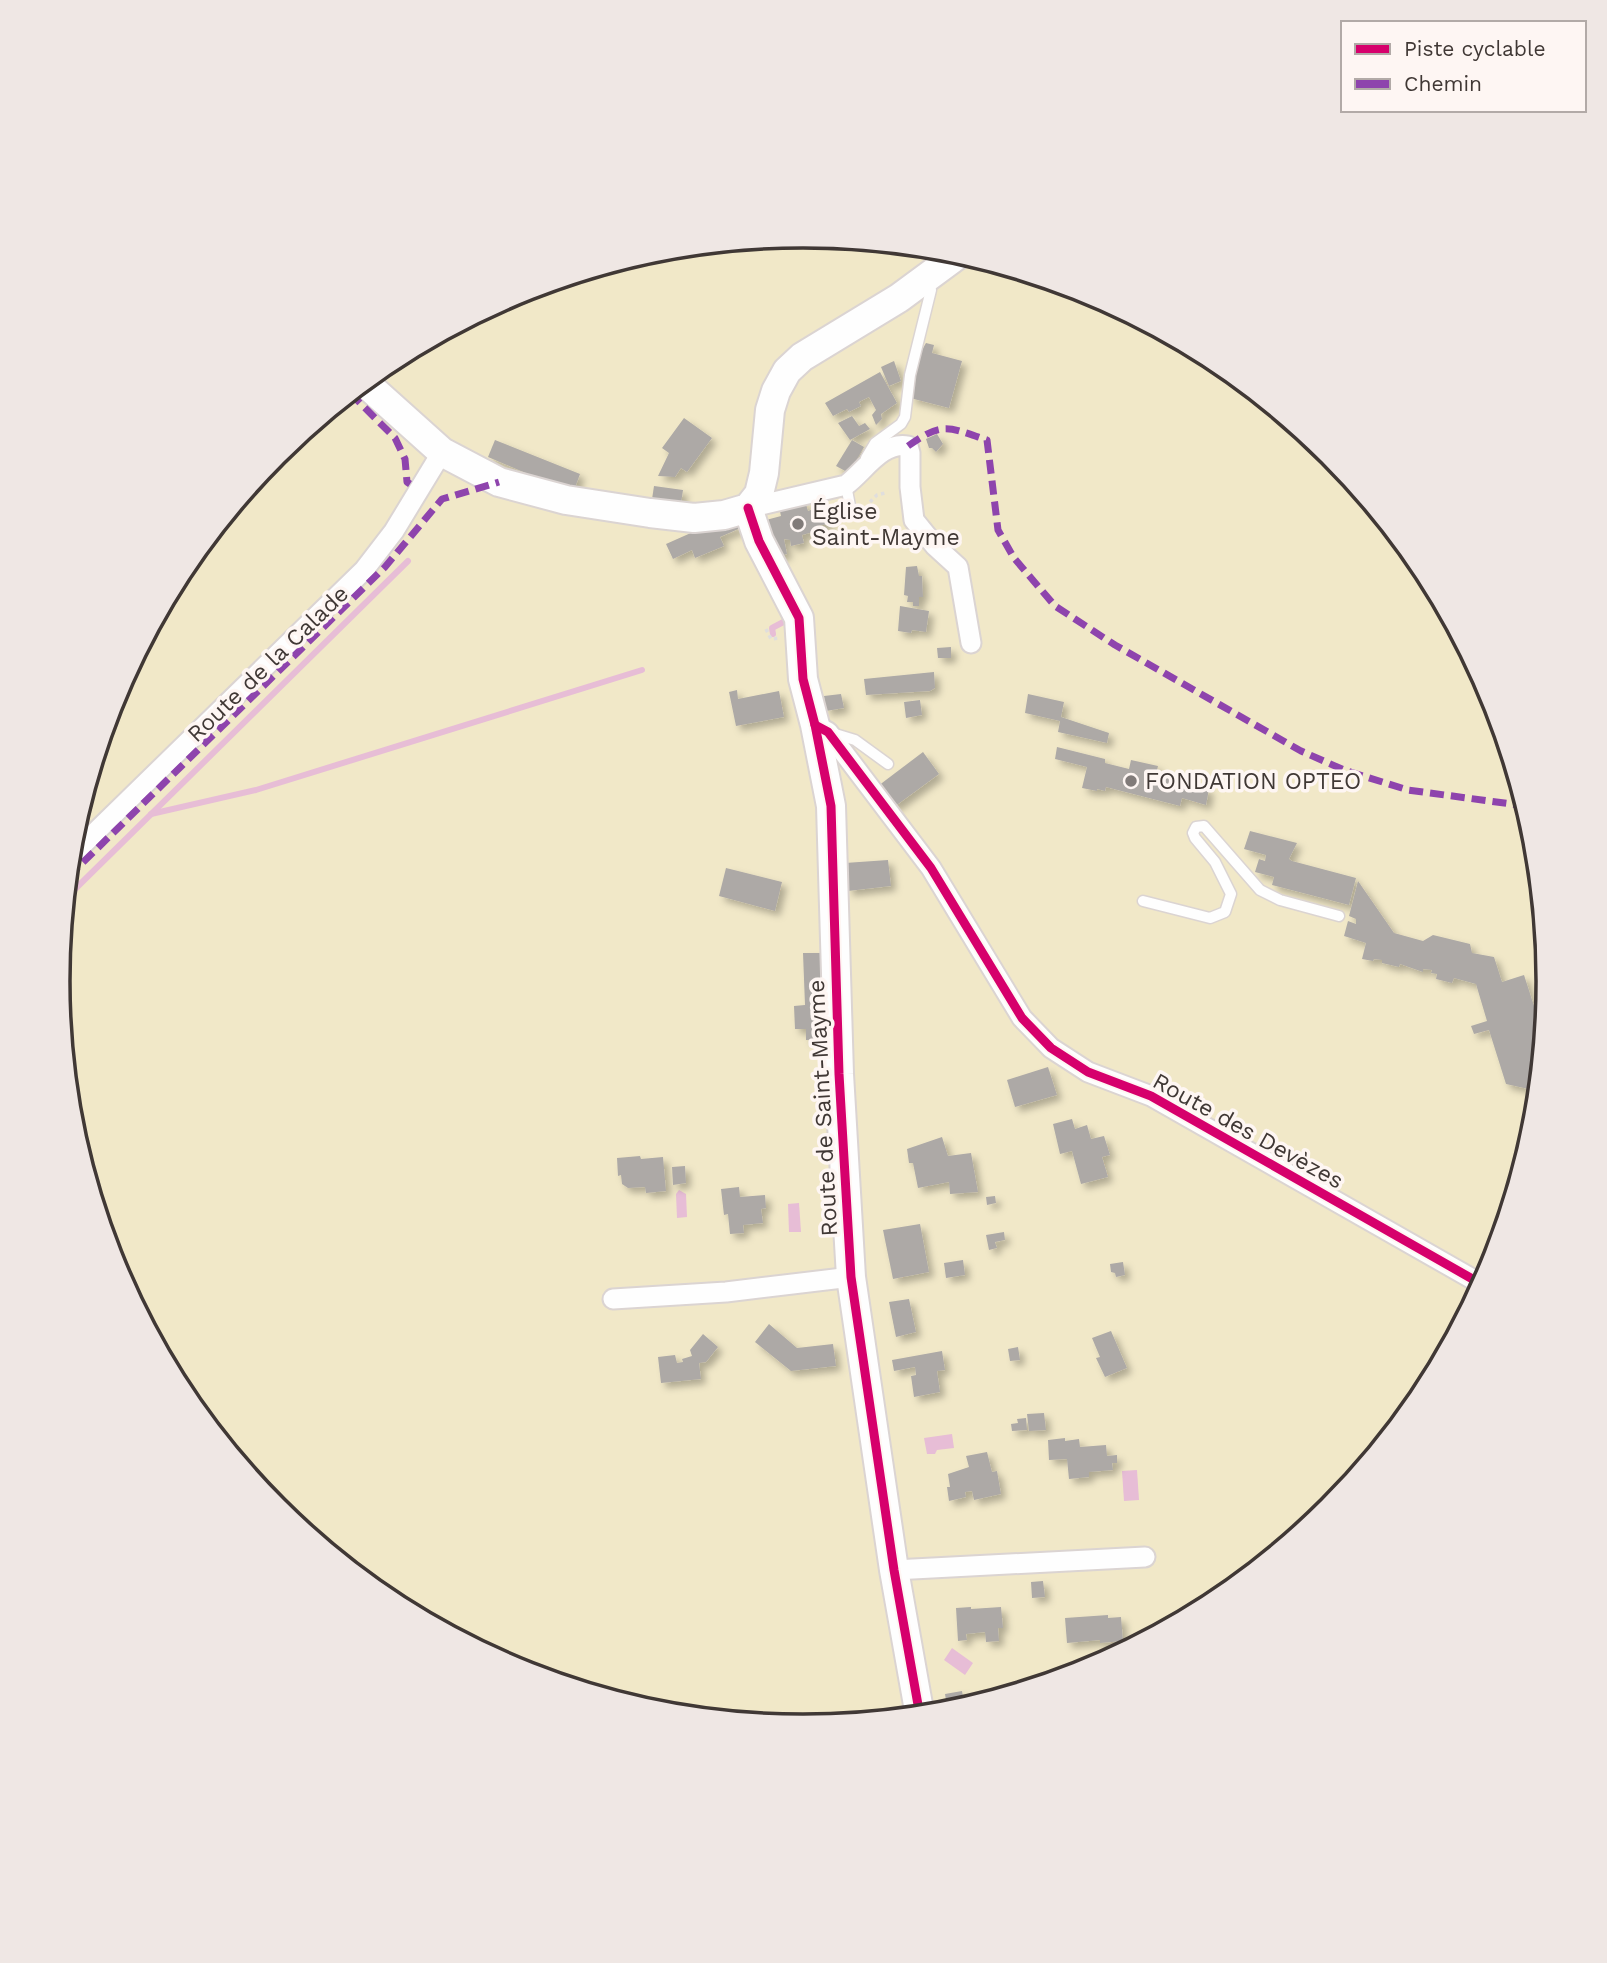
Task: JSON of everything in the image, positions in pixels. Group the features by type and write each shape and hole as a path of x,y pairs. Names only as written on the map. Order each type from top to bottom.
{"street":[{"path":"748,508 759,494 764,473 770,410 776,391 788,372 802,357 927,279 948,262"},
{"path":"372,389 442,452 499,482 566,500 695,518 724,515 846,485 857,477 863,467 891,447 908,446 914,520 935,546 958,567 971,643"},
{"name":"Route de la Calade","path":"83,844 364,570 394,531 442,452"},
{"name":"Route de Saint-Mayme","path":"748,508 759,541 788,586 799,618 803,679 821,729 831,806 839,1074 851,1277 894,1570 918,1706"},
{"name":"Route des Devèzes","path":"821,729 931,868 1022,1018 1051,1048 1088,1072 1151,1096 1473,1279"},
{"path":"612,1299 726,1292 851,1277"},
{"path":"894,1570 1145,1557"}],"lane":[{"path":"863,467 862,464 875,443 901,424 905,416 910,374 931,290 927,279"},
{"path":"846,485 850,506"},
{"path":"821,729 855,740 888,764"},
{"path":"1143,901 1210,919 1225,912 1231,894 1215,862 1195,838 1196,827 1204,826 1260,890 1280,900 1339,916"}],"path":[{"path":"870,502 877,495 885,493"},
{"path":"766,629 771,639 784,637"}],"shaded area":[{"path":"804,248 851,250 899,254 993,273 1084,304 1128,324 1170,346 1250,400 1287,430 1355,498 1413,574 1439,615 1481,701 1498,746 1523,838 1531,886 1537,982 1535,1029 1531,1077 1512,1171 1481,1262 1461,1306 1439,1348 1385,1428 1355,1465 1287,1533 1211,1591 1170,1617 1084,1659 1039,1676 947,1701 899,1709 804,1715 756,1713 708,1709 614,1690 523,1659 479,1639 437,1617 357,1563 320,1533 252,1465 194,1389 168,1348 126,1262 109,1217 84,1125 76,1077 70,982 72,934 76,886 95,792 126,701 146,657 168,615 222,535 252,498 320,430 396,372 437,346 523,304 568,287 660,262 708,254"},
{"path":"679,1190 686,1194 687,1217 677,1218 676,1194"},
{"path":"799,1203 801,1232 789,1232 788,1204"},
{"path":"952,1434 954,1448 927,1454 924,1438"},
{"path":"1137,1470 1139,1500 1124,1501 1122,1471"},
{"path":"952,1648 973,1663 965,1675 944,1660"}],"building":[{"path":"926,343 934,345 932,353 962,361 949,408 910,398"},
{"path":"894,361 901,381 889,386 881,367"},
{"path":"880,372 897,403 881,414 882,419 876,425 872,415 876,410 869,397 859,402 861,406 833,416 825,403"},
{"path":"852,416 859,426 865,423 870,429 850,440 838,423"},
{"path":"684,418 712,438 687,472 681,468 675,477 658,476 669,453 662,448"},
{"path":"937,434 943,444 936,452 929,448 926,439"},
{"path":"495,440 580,474 573,493 488,457"},
{"path":"852,440 864,447 849,473 836,466"},
{"path":"654,486 683,490 680,510 651,506"},
{"name":"Église Saint-Mayme","path":"805,501 808,511 822,506 824,511 830,506 827,512 830,526 818,526 822,530 820,532 802,535 804,543 791,546 790,540 784,539 787,554 776,557 766,520 781,516 779,507"},
{"path":"736,523 743,527 720,537 724,546 695,558 692,550 673,559 666,544 693,532"},
{"path":"917,566 919,576 922,576 923,597 919,597 919,606 913,606 913,602 907,602 908,596 904,595 906,567"},
{"path":"900,606 929,611 926,632 898,631"},
{"path":"951,647 951,658 938,658 937,648"},
{"path":"934,672 935,688 930,691 866,695 864,679"},
{"path":"737,690 738,699 779,691 784,717 736,726 729,692"},
{"path":"841,694 844,708 826,711 824,696"},
{"path":"1028,694 1064,702 1061,717 1109,733 1107,743 1058,732 1060,721 1025,713"},
{"path":"920,700 922,715 906,718 904,702"},
{"name":"FONDATION OPTEO","path":"1057,747 1105,759 1105,763 1129,769 1131,760 1158,766 1156,775 1209,789 1206,805 1182,798 1180,806 1106,787 1105,791 1082,788 1087,767 1055,759"},
{"path":"923,752 939,774 894,807 878,786"},
{"path":"1250,831 1297,843 1289,859 1292,861 1356,878 1349,905 1272,885 1274,877 1255,872 1259,859 1265,861 1266,855 1244,849"},
{"path":"888,860 891,886 848,891 845,863"},
{"path":"726,868 782,882 775,911 719,896"},
{"path":"1358,881 1394,933 1423,941 1433,935 1470,944 1472,953 1494,957 1502,982 1524,975 1536,1011 1529,1089 1506,1084 1489,1030 1474,1034 1471,1026 1487,1021 1476,984 1454,978 1452,983 1436,979 1437,974 1431,973 1432,970 1423,969 1423,972 1400,964 1399,967 1382,963 1382,960 1362,959 1366,943 1344,936 1348,921 1356,924 1356,919 1349,916"},
{"path":"803,953 827,953 832,1039 806,1040 806,1029 795,1029 794,1006 805,1005"},
{"path":"1048,1067 1057,1095 1015,1107 1007,1080"},
{"path":"1072,1119 1075,1129 1087,1125 1091,1139 1104,1136 1110,1155 1102,1157 1108,1177 1081,1184 1072,1151 1060,1154 1053,1124"},
{"path":"942,1137 948,1156 971,1153 978,1192 950,1194 949,1182 918,1188 907,1149"},
{"path":"640,1156 641,1159 663,1157 666,1191 646,1193 645,1187 628,1188 622,1184 621,1175 618,1176 617,1158"},
{"path":"685,1166 686,1183 673,1185 672,1167"},
{"path":"739,1187 740,1197 765,1195 766,1208 761,1209 763,1223 743,1225 744,1233 730,1234 728,1214 724,1215 721,1189"},
{"path":"995,1196 996,1203 987,1205 986,1197"},
{"path":"920,1224 929,1272 893,1279 883,1230"},
{"path":"1004,1232 1005,1240 995,1242 997,1248 989,1250 986,1235"},
{"path":"963,1260 965,1275 946,1278 944,1263"},
{"path":"1123,1262 1125,1275 1116,1277 1115,1273 1111,1272 1110,1264"},
{"path":"909,1299 916,1332 896,1337 889,1302"},
{"path":"769,1324 797,1348 833,1344 836,1366 791,1371 755,1342"},
{"path":"1111,1331 1127,1368 1105,1377 1096,1358 1100,1357 1092,1338"},
{"path":"703,1334 718,1347 706,1362 699,1363 701,1379 661,1383 658,1357 675,1355 677,1363 683,1362 682,1359 692,1356 690,1350"},
{"path":"1018,1347 1020,1360 1010,1361 1008,1349"},
{"path":"942,1351 945,1370 937,1371 940,1392 914,1397 911,1376 916,1375 915,1367 894,1371 892,1360"},
{"path":"1044,1413 1046,1430 1029,1431 1027,1414"},
{"path":"1026,1418 1027,1430 1012,1431 1011,1424 1018,1423 1017,1419"},
{"path":"1065,1438 1065,1441 1079,1439 1080,1447 1106,1445 1107,1456 1117,1455 1117,1463 1112,1463 1113,1470 1089,1472 1089,1477 1069,1479 1067,1459 1049,1460 1048,1440"},
{"path":"987,1452 992,1472 997,1471 1001,1494 974,1500 972,1491 965,1492 966,1497 949,1501 948,1474 969,1467 966,1456"},
{"path":"1043,1581 1045,1597 1032,1598 1031,1582"},
{"path":"1001,1607 1003,1628 998,1628 999,1641 986,1642 985,1632 966,1634 967,1640 958,1641 956,1608"},
{"path":"1108,1615 1108,1618 1121,1617 1123,1641 1067,1643 1065,1618"},
{"path":"962,1691 963,1697 946,1701 945,1694"}],"waterway":[{"path":"76,888 408,561"},
{"path":"773,634 772,628 789,619"},
{"path":"151,814 256,790 642,670"}],"marked path":[{"path":"357,400 395,438 405,459 407,482 410,484"},
{"path":"908,446 930,433 946,429 987,440 998,530 1014,558 1055,606 1115,645 1301,751 1344,770 1408,790 1515,805"},
{"path":"79,866 385,567 442,499 499,482"}],"cycle path":[{"path":"748,508 759,541 799,618 803,679 831,806 839,1074 851,1277 894,1570 918,1706"},
{"path":"815,725 828,732 931,868 1022,1018 1051,1048 1088,1072 1151,1096 1473,1279"}],"place":[{"name":"Église Saint-Mayme","path":"798,524"},
{"name":"FONDATION OPTEO","path":"1131,781"}]}
